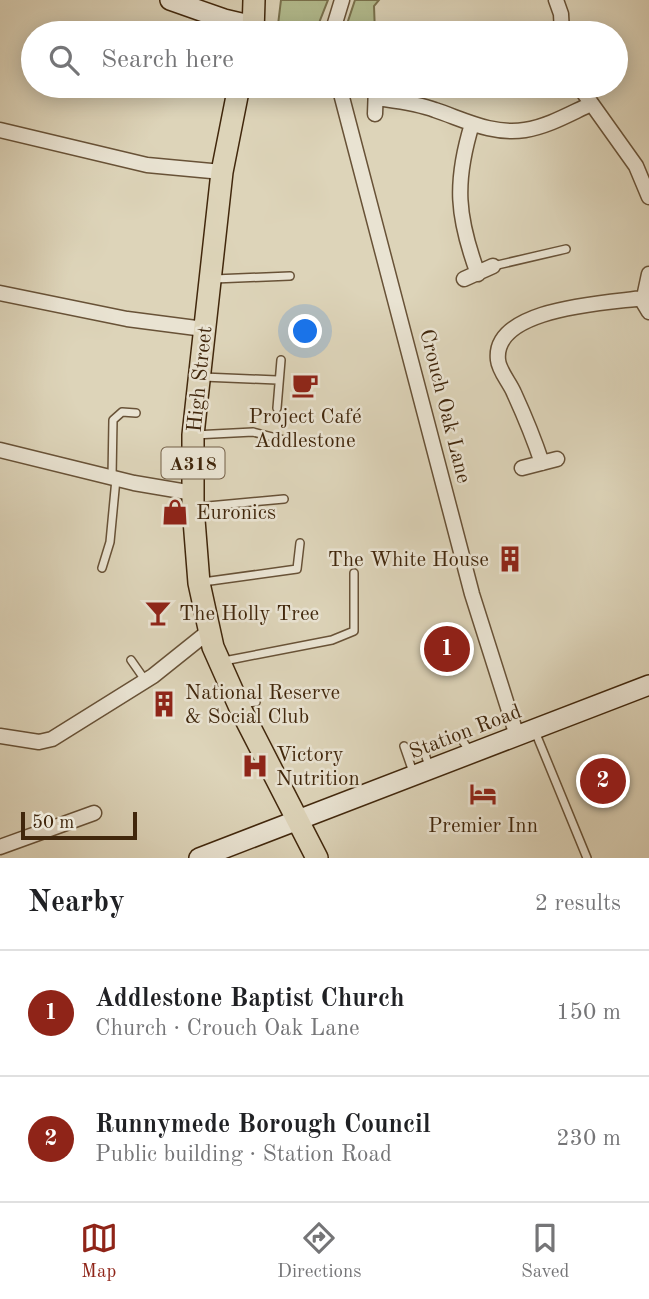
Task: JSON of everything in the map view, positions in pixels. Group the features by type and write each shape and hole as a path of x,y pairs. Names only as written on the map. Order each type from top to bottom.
{"main road":[{"path":"170,0 205,6 235,21"},
{"path":"253,21 254,0"},
{"path":"257,21 265,0"},
{"name":"High Street","path":"237,98 222,172 193,435 193,500 199,583 208,632 220,662 248,703 299,821"},
{"name":"Station Road","path":"200,858 649,685"},
{"name":"A318","path":"299,821 317,858"}],"street":[{"path":"336,21 342,0"},
{"path":"557,0 560,21"},
{"name":"Crouch Oak Lane","path":"342,98 483,632 526,732"},
{"path":"375,114 376,98"},
{"path":"396,98 498,130 523,130 549,124 591,104"},
{"path":"587,98 636,166 649,197"},
{"path":"472,124 458,182 460,214 478,274"},
{"path":"0,130 147,165 222,172"},
{"path":"464,279 493,266"},
{"path":"649,274 643,298 649,312"},
{"path":"0,293 127,319 204,329"},
{"path":"542,463 530,427 498,359 500,345 509,333 530,317 643,298"},
{"path":"0,450 193,500"},
{"path":"523,468 557,459"},
{"path":"0,736 30,741 52,739 146,681 208,632"},
{"path":"2,858 0,849 94,813"}],"lane":[{"path":"493,266 566,249"},
{"path":"210,279 290,275"},
{"path":"277,408 277,380 281,360"},
{"path":"199,376 277,380"},
{"path":"102,568 110,542 114,479 113,420 122,412 136,413"},
{"path":"193,435 253,432 292,442"},
{"path":"193,500 284,499"},
{"path":"199,583 297,569 300,543"},
{"path":"220,662 332,640 354,631 354,573"},
{"path":"131,660 146,681"},
{"path":"526,732 587,858"},
{"path":"404,746 422,773"}],"green space":[{"path":"281,0 328,0 320,21 278,21"},
{"path":"355,0 379,0 374,6 375,21 348,21"}],"place":[{"name":"Project Café Addlestone","path":"305,385"},
{"name":"Euronics","path":"175,512"},
{"name":"The White House","path":"510,559"},
{"name":"The Holly Tree","path":"158,613"},
{"name":"Addlestone Baptist Church","path":"447,649"},
{"name":"National Reserve & Social Club","path":"164,704"},
{"name":"Victory Nutrition","path":"255,766"},
{"name":"Runnymede Borough Council","path":"603,781"},
{"name":"Premier Inn","path":"483,794"}]}
